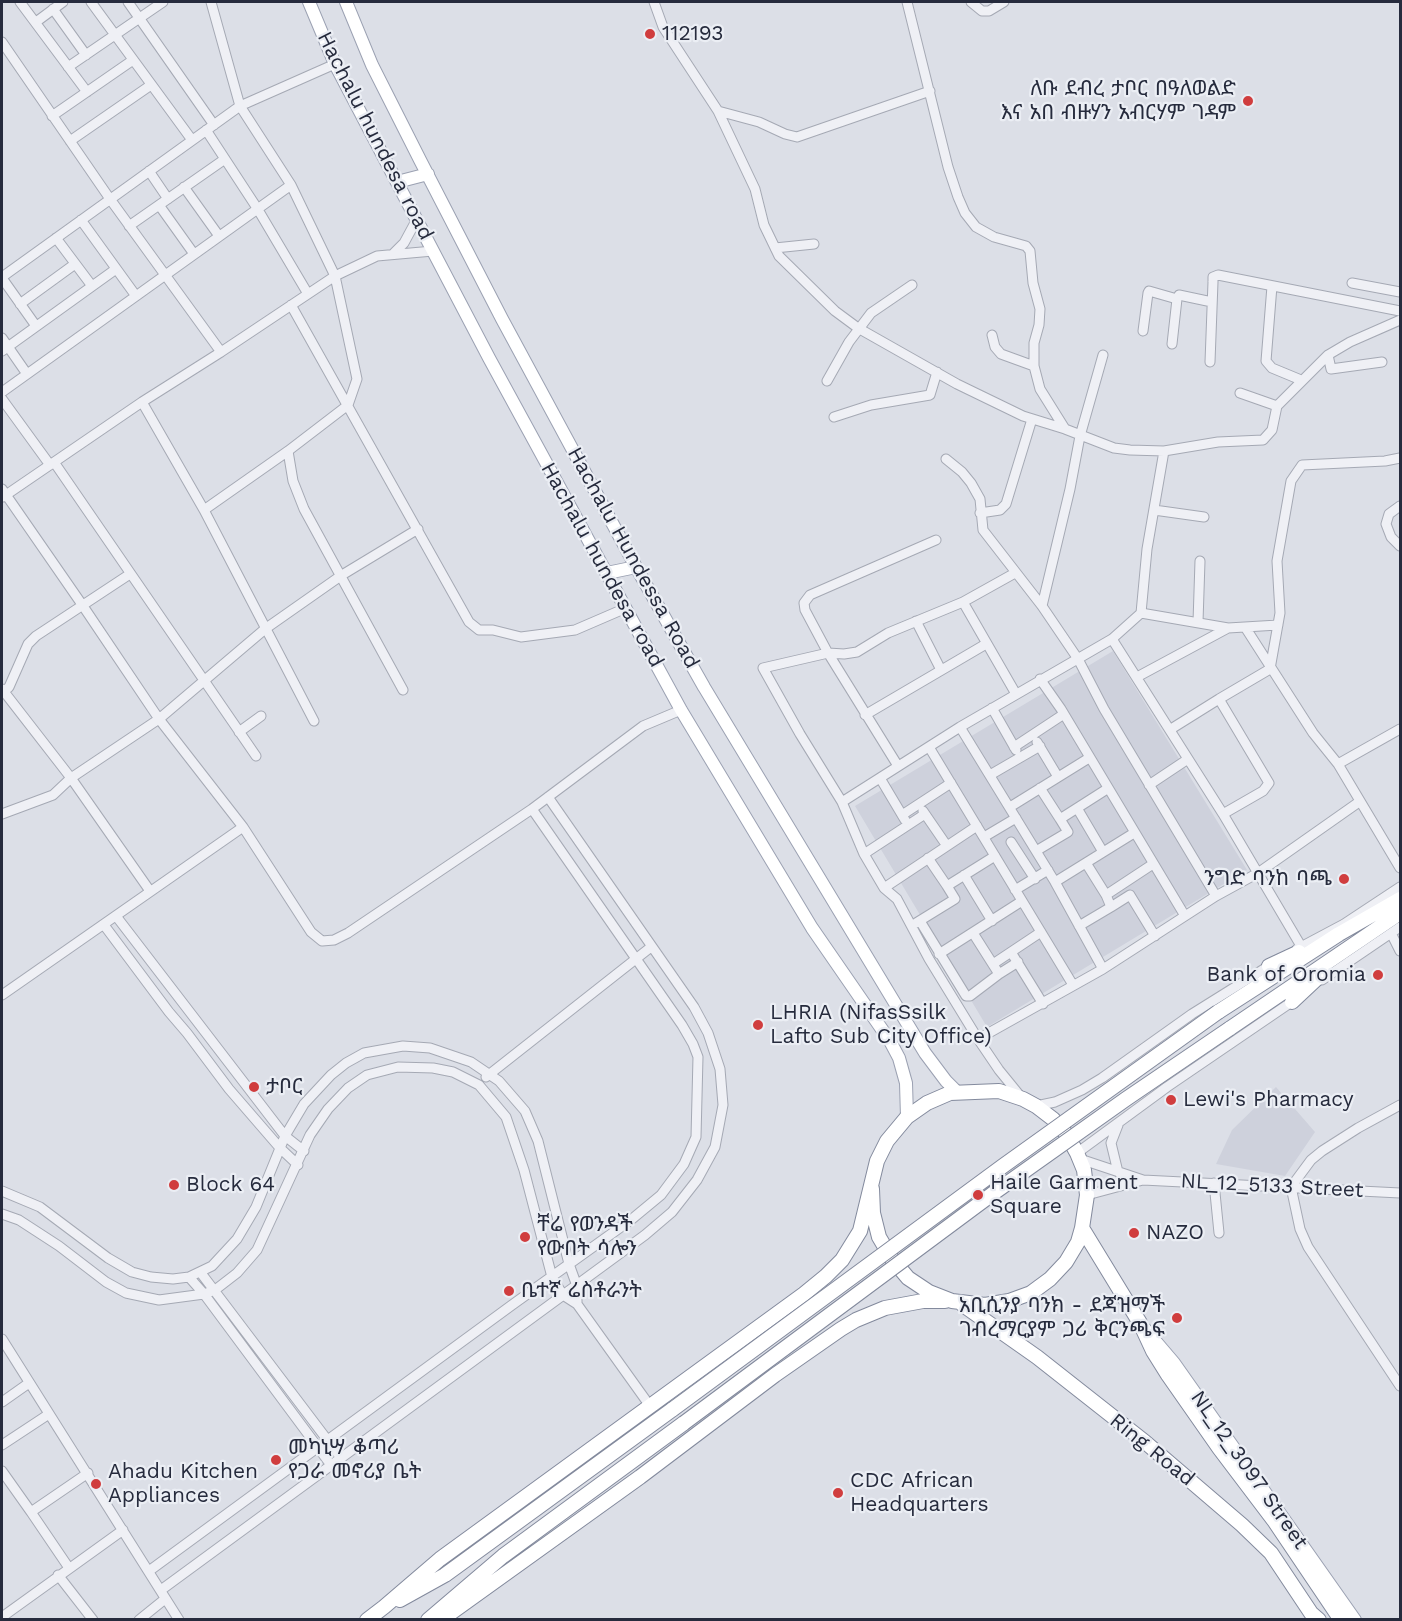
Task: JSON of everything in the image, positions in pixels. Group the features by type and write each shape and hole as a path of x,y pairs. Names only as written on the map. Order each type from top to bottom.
{"highway":[{"path":"384,1607 414,1594 445,1575 994,1172 1218,1012 1339,934 1401,899"},
{"path":"428,1620 503,1556 994,1192 1351,945 1401,914"},
{"path":"1269,966 1339,934"},
{"path":"1292,1002 1351,945"},
{"path":"367,1620 440,1559 804,1294 842,1260 860,1231 883,1148 907,1117 927,1103 950,1093 999,1091 1036,1106 1053,1119 1067,1135 1079,1156 1087,1195 1083,1228 1078,1242 1066,1262 1050,1279 1031,1293 1009,1301 986,1305 923,1301 899,1304 856,1320 775,1375 640,1477 441,1620"},
{"path":"872,1189 873,1214 877,1230 892,1259 908,1278 929,1292 957,1303"},
{"name":"Ring Road","path":"1083,1228 1168,1375 1275,1522 1341,1620"},
{"name":"Ring Road","path":"957,1303 1037,1357 1145,1442 1242,1525 1271,1553 1315,1617"}],"main road":[{"name":"Hachalu hundesa road","path":"309,2 335,64 433,251 681,710 812,928 891,1041 899,1058 906,1083 907,1117"},
{"name":"Hachalu Hundessa Road","path":"348,2 372,65 502,319 636,567 710,697 924,1053 958,1093"},
{"path":"397,182 428,174"},
{"path":"607,573 636,567"},
{"name":"NL_12_3097 Street","path":"1140,1323 1174,1363 1355,1620"}],"street":[{"path":"20,2 87,92"},
{"path":"36,22 63,2"},
{"path":"91,2 192,141"},
{"path":"128,2 210,128 225,159 308,294"},
{"path":"68,67 163,2"},
{"path":"204,510 288,451 348,405 357,379 335,276 291,184 240,106 211,2"},
{"path":"654,2 663,27 718,111 755,189 764,225 779,256 835,311 858,328 1023,416 1114,448 1164,451 1218,442 1263,440 1272,430 1277,406 1328,355 1350,342 1401,320"},
{"path":"907,2 957,197 965,213 976,227 994,237 1026,246 1030,251 1033,283 1040,309 1034,343 1034,366 1040,389 1065,429"},
{"path":"971,2 982,11 989,11 1004,2"},
{"path":"53,9 86,55"},
{"path":"2,42 129,226 221,352"},
{"path":"52,116 133,60"},
{"path":"36,326 2,278 240,106 335,64"},
{"path":"70,141 152,85"},
{"path":"718,111 759,122 784,134 798,137 930,91"},
{"path":"129,226 225,159"},
{"path":"149,171 168,199"},
{"path":"2,392 291,184"},
{"path":"184,188 219,236"},
{"path":"159,205 194,254"},
{"path":"393,254 404,243 417,219"},
{"path":"81,220 136,296"},
{"path":"56,238 92,286"},
{"path":"775,248 814,244"},
{"path":"433,251 376,256 335,276 142,402 52,464 3,494 83,606 159,719 243,827 312,932 322,941 334,940 348,933 532,809 643,726 681,710"},
{"path":"20,304 75,264"},
{"path":"5,349 116,269"},
{"path":"1210,362 1213,277 1218,275 1401,311"},
{"path":"1352,283 1401,292"},
{"path":"827,381 858,328 871,313 912,285"},
{"path":"1272,285 1266,361 1272,368 1301,380"},
{"path":"1143,331 1149,291 1177,299"},
{"path":"1172,344 1179,296 1212,302"},
{"path":"291,304 469,622 479,630 493,630 521,637 575,630 626,608"},
{"path":"992,335 995,347 1001,354 1034,366"},
{"path":"2,338 5,349 27,374"},
{"path":"1042,606 1070,489 1080,436 1103,355"},
{"path":"1328,355 1331,369 1382,363"},
{"path":"834,417 871,405 925,397 933,388 937,372"},
{"path":"1240,393 1277,406"},
{"path":"2,399 52,464 256,756"},
{"path":"142,402 204,510 314,721"},
{"path":"980,513 1000,510 1005,504 1032,419"},
{"path":"288,451 292,481 304,509 403,690"},
{"path":"842,802 960,727 1112,639 1141,613 1147,549 1164,451"},
{"path":"946,459 971,483 980,500 983,530 1042,606 1078,659 1104,709 1216,896"},
{"path":"1171,729 1270,669 1280,613 1277,561 1291,481 1296,472 1302,465 1401,459"},
{"path":"1401,506 1389,514 1386,524 1392,537 1401,546"},
{"path":"1154,510 1204,517"},
{"path":"2,814 53,795 71,778 159,719 265,629 342,575 418,529"},
{"path":"898,766 828,653 805,610 804,603 810,595 936,540"},
{"path":"1198,622 1200,561"},
{"path":"1015,573 963,602 888,633 857,652 828,653 763,668 842,802 864,854 884,888 897,899 939,954 966,996 970,996 1018,962"},
{"path":"130,574 36,636 28,644 9,687 2,691 71,778 150,891"},
{"path":"963,602 1016,694"},
{"path":"1141,613 1228,628 1278,625"},
{"path":"916,621 941,670"},
{"path":"1245,627 1313,733 1338,764 1401,868"},
{"path":"1137,677 1228,628"},
{"path":"1112,639 1171,729 1301,946"},
{"path":"865,715 986,644"},
{"path":"1040,679 1064,714 1185,916"},
{"path":"1219,699 1269,783 1263,791 1223,814"},
{"path":"992,708 1020,757"},
{"path":"1014,747 1064,714"},
{"path":"239,732 261,717"},
{"path":"960,727 1048,870 1103,969"},
{"path":"1338,764 1401,729"},
{"path":"1033,735 1059,777"},
{"path":"990,775 1040,746"},
{"path":"928,747 1073,985"},
{"path":"1010,807 1089,758"},
{"path":"1149,785 1188,759"},
{"path":"880,778 908,824"},
{"path":"902,815 951,783"},
{"path":"1040,788 1068,832"},
{"path":"1060,819 1107,789"},
{"path":"140,1620 163,1595 331,1465 645,1235 672,1212 697,1180 716,1142 723,1105 720,1069 708,1033 694,1007 548,797"},
{"path":"978,1039 1103,969 1216,896 1258,873 1359,802"},
{"path":"919,804 947,846"},
{"path":"1077,808 1103,852"},
{"path":"149,1571 632,1220 661,1195 684,1164 696,1137 698,1057 682,1025 532,809"},
{"path":"864,854 924,814"},
{"path":"984,837 1016,818"},
{"path":"1036,851 1085,821"},
{"path":"884,888 977,826"},
{"path":"2,995 243,827"},
{"path":"1055,882 1134,833"},
{"path":"1011,842 1035,879"},
{"path":"947,886 995,856"},
{"path":"928,858 955,899"},
{"path":"1086,863 1112,907"},
{"path":"1106,895 1154,864"},
{"path":"1015,890 1048,870"},
{"path":"964,875 992,921"},
{"path":"1123,884 1155,936"},
{"path":"1036,1106 1055,1102 1102,1078 1192,1014 1301,946 1352,919 1401,887"},
{"path":"915,923 973,889"},
{"path":"1079,926 1130,895"},
{"path":"939,954 1022,901"},
{"path":"116,916 285,1136 304,1150"},
{"path":"915,923 978,1039 999,1070 1023,1099"},
{"path":"104,925 169,1012 280,1148 298,1165"},
{"path":"1143,1180 1079,1156 1167,1087 1292,1002 1334,970 1401,927"},
{"path":"993,964 1041,932"},
{"path":"973,933 999,974"},
{"path":"1391,933 1401,951"},
{"path":"479,1085 489,1074 651,947"},
{"path":"1011,952 1043,1004"},
{"path":"2,1191 40,1207 108,1258 132,1272 151,1277 189,1278 201,1273 223,1256 237,1239 256,1207 285,1136 304,1104 331,1075 364,1053 404,1046 430,1048 471,1062 499,1081 533,1124 569,1264 577,1286 577,1304"},
{"path":"2,1214 19,1220 59,1246 106,1282 126,1293 159,1300 204,1294 215,1290 237,1274 257,1250 310,1135 327,1109 348,1088 367,1075 398,1067 433,1068 453,1072 479,1085 506,1117 524,1170 552,1277 563,1295 577,1304 650,1406"},
{"path":"1401,1105 1322,1151 1311,1160 1291,1187 1300,1229 1308,1247 1401,1386"},
{"path":"1118,1172 1111,1143 1120,1122"},
{"path":"696,1137 716,1142"},
{"path":"1087,1195 1143,1180"},
{"name":"NL_12_5133 Street","path":"1143,1180 1401,1193"},
{"path":"1214,1183 1219,1233"},
{"path":"201,1273 341,1458"},
{"path":"189,1278 204,1294 331,1465"},
{"path":"2,1339 179,1620"},
{"path":"2,1402 30,1383"},
{"path":"2,1445 49,1414"},
{"path":"2,1471 69,1568"},
{"path":"31,1512 88,1473"},
{"path":"5,1617 58,1575 123,1530"},
{"path":"58,1575 93,1620"}],"shaded area":[{"path":"1113,651 1247,870 987,1027 855,806"},
{"path":"1276,1087 1315,1132 1285,1176 1216,1164 1232,1130"}],"place":[{"name":"112193","path":"650,34"},
{"name":"ለቡ ደብረ ታቦር በዓለወልድ እና አበ ብዙሃን አብርሃም ገዳም","path":"1248,101"},
{"name":"ንግድ ባንከ ባጫ","path":"1344,879"},
{"name":"Bank of Oromia","path":"1378,975"},
{"name":"LHRIA (NifasSsilk Lafto Sub City Office)","path":"758,1025"},
{"name":"ታቦር","path":"254,1087"},
{"name":"Lewi's Pharmacy","path":"1171,1100"},
{"name":"Block 64","path":"174,1185"},
{"name":"Haile Garment Square","path":"978,1195"},
{"name":"NAZO","path":"1134,1233"},
{"name":"ቸሬ የወንዳች የውበት ሳሎን","path":"525,1237"},
{"name":"ቤተኛ ሬስቶራንት","path":"509,1291"},
{"name":"አቢሲንያ ባንክ - ደጃዝማች ገብረማርያም ጋሪ ቅርንጫፍ","path":"1177,1318"},
{"name":"መካኒሣ ቆጣሪ የጋራ መኖሪያ ቤት","path":"276,1460"},
{"name":"Ahadu Kitchen Appliances","path":"96,1484"},
{"name":"CDC African Headquarters","path":"838,1493"}]}
